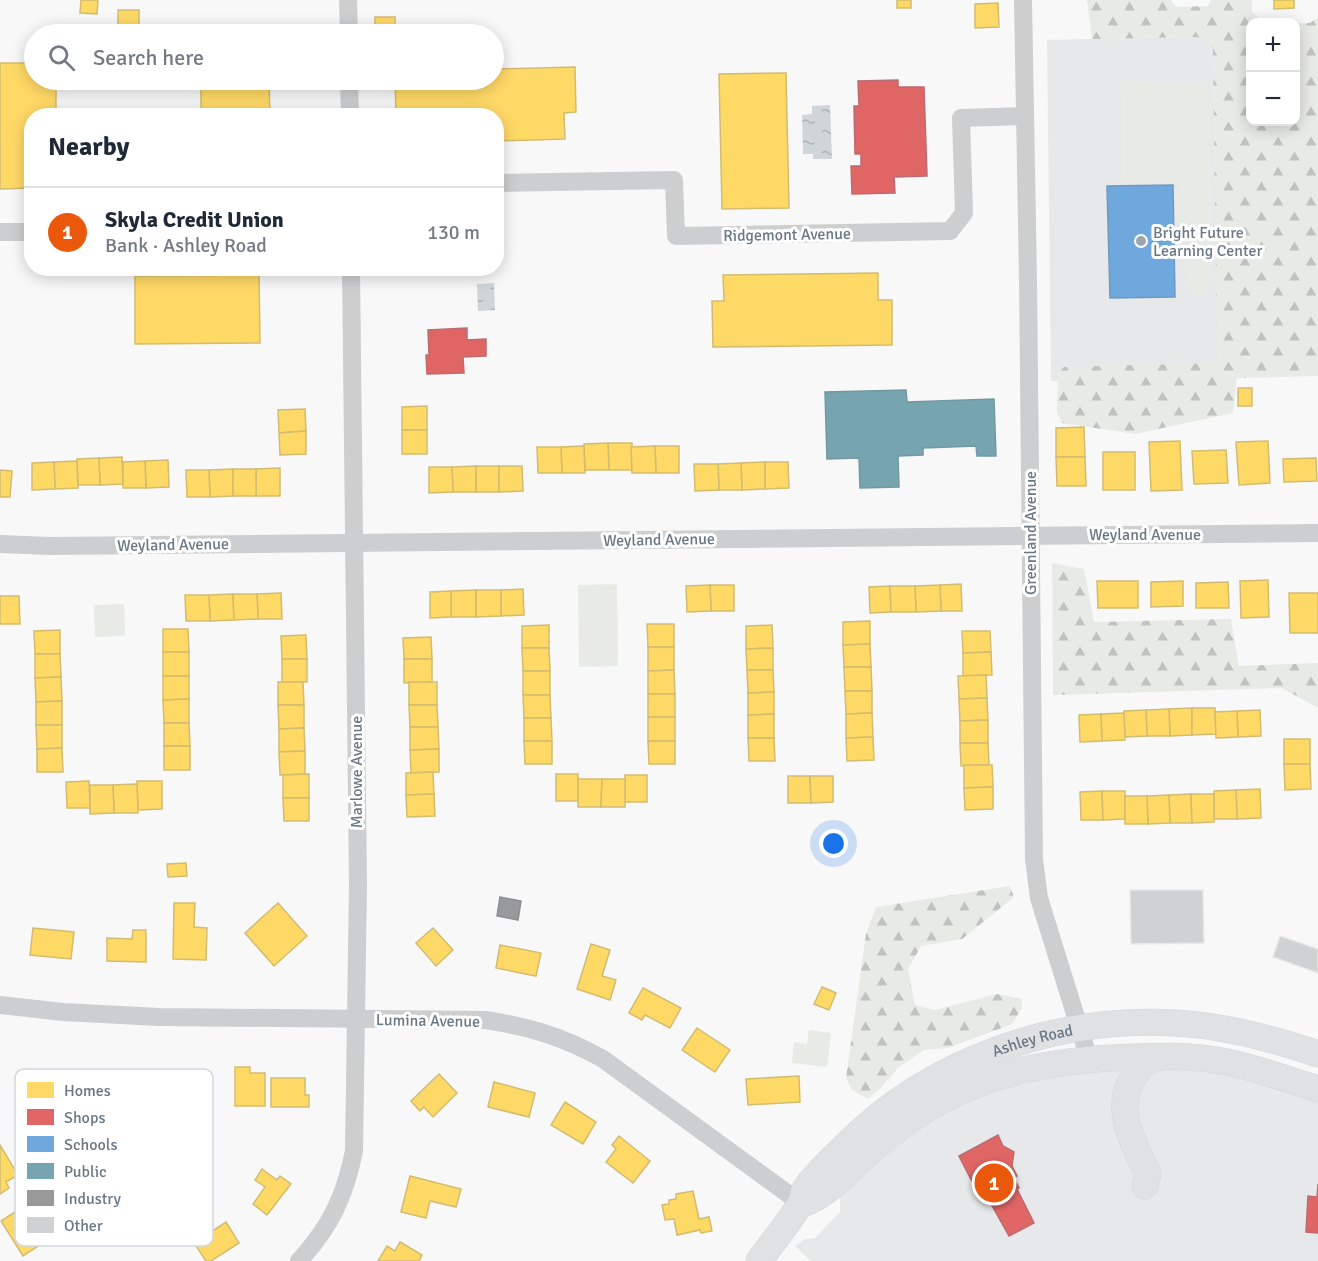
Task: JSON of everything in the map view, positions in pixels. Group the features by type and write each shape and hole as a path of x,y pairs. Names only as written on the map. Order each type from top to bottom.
{"street":[{"path":"348,0 349,24"},
{"name":"Greenland Avenue","path":"1023,0 1034,859 1040,898 1089,1059"},
{"path":"349,90 350,108"},
{"name":"Ridgemont Avenue","path":"504,183 674,180 676,237 950,231 964,213 960,118 1025,116"},
{"path":"0,218 24,231"},
{"path":"0,232 24,232"},
{"name":"Marlowe Avenue","path":"299,1261 318,1241 335,1213 348,1181 354,1151 357,1019 351,276"},
{"name":"Weyland Avenue","path":"0,544 50,546 1318,532"},
{"name":"Lumina Avenue","path":"0,1005 111,1015 486,1020 541,1030 578,1045 603,1059 802,1204"},
{"name":"Ashley Road","path":"759,1261 802,1204 805,1188 844,1146 876,1117 910,1092 959,1066 1006,1047 1079,1029 1133,1023 1192,1024 1256,1035 1318,1054"},
{"path":"1145,1186 1148,1174 1130,1136 1126,1120 1125,1097 1131,1081 1141,1066 1149,1060 1166,1056"},
{"name":"Ashley Road","path":"802,1204 824,1192 864,1156 909,1121 948,1097 1019,1070 1089,1059 1166,1056 1222,1061 1318,1089"}],"shaded area":[{"path":"1221,36 1225,378 1051,381 1047,40"},
{"path":"1166,1066 1210,1070 1269,1085 1318,1102 1318,1261 811,1261 795,1246 805,1239 815,1238 840,1212 840,1197 847,1186 916,1130 963,1103 997,1089 1042,1075"}],"green space":[{"path":"1087,0 1171,0 1176,7 1208,6 1211,0 1252,0 1252,12 1259,18 1246,18 1246,126 1300,126 1300,23 1310,23 1318,17 1318,376 1237,378 1233,413 1135,434 1062,423 1057,413 1058,373 1064,367 1217,363 1213,49 1207,39 1196,37 1092,39"},
{"path":"1121,80 1208,85 1212,242 1180,242 1178,180 1122,182"},
{"path":"1197,257 1208,259 1210,265 1210,284 1204,292 1191,289 1185,270 1188,263"},
{"path":"1052,563 1084,569 1094,622 1231,619 1239,666 1318,663 1318,708 1282,688 1053,695"},
{"path":"617,584 618,666 579,667 578,585"},
{"path":"124,604 125,636 95,637 94,605"},
{"path":"1010,886 1014,897 962,939 921,946 908,969 915,1005 935,1010 997,994 1022,999 1022,1008 1012,1024 948,1048 924,1050 898,1068 868,1099 852,1090 846,1078 866,934 876,907"},
{"path":"809,1030 831,1033 827,1067 792,1063 794,1042 807,1044"}],"water":[{"path":"830,105 832,159 813,159 813,154 803,154 802,115 812,114 812,106"},
{"path":"494,283 495,310 478,311 477,284"}],"building: Homes":[{"path":"81,0 98,0 97,14 80,13"},
{"path":"897,0 911,0 911,8 897,8"},
{"path":"1274,0 1294,0 1294,8 1274,9"},
{"path":"998,3 999,27 975,28 975,4"},
{"path":"118,10 139,10 139,24 118,24"},
{"path":"375,17 395,17 395,24 375,24"},
{"path":"0,63 24,63 24,90 56,90 56,108 24,108 24,188 0,189"},
{"path":"575,67 576,112 564,113 565,139 504,141 504,108 396,108 395,90 504,90 504,69"},
{"path":"786,73 789,208 722,209 719,74"},
{"path":"201,90 269,90 270,108 201,108"},
{"path":"878,273 878,300 892,300 892,345 713,347 712,301 724,301 723,275"},
{"path":"135,276 259,276 260,343 135,344"},
{"path":"1238,388 1252,388 1252,406 1238,406"},
{"path":"427,406 427,430 402,430 402,407"},
{"path":"305,409 306,431 279,433 278,410"},
{"path":"1084,427 1085,457 1056,457 1056,428"},
{"path":"402,430 427,430 427,454 402,454"},
{"path":"306,431 306,454 280,455 279,433"},
{"path":"1180,441 1182,490 1151,491 1149,442"},
{"path":"1268,441 1270,483 1239,485 1236,442"},
{"path":"608,443 632,443 632,470 609,470"},
{"path":"608,443 609,470 585,470 584,444"},
{"path":"584,446 585,473 562,473 561,447"},
{"path":"655,446 679,446 679,473 656,473"},
{"path":"655,446 656,473 632,473 631,447"},
{"path":"537,447 561,447 562,473 538,473"},
{"path":"1226,450 1228,483 1194,484 1192,451"},
{"path":"1103,452 1135,452 1135,490 1103,490"},
{"path":"122,457 123,484 100,485 99,458"},
{"path":"1056,457 1085,457 1086,486 1057,486"},
{"path":"99,458 100,485 78,485 77,459"},
{"path":"1316,458 1317,481 1284,482 1283,459"},
{"path":"168,460 169,487 146,488 145,461"},
{"path":"77,461 78,488 55,489 54,462"},
{"path":"145,461 146,488 123,488 123,462"},
{"path":"54,462 55,489 32,490 32,463"},
{"path":"765,462 788,462 789,488 765,489"},
{"path":"765,462 765,489 742,490 741,463"},
{"path":"741,463 742,490 719,490 718,464"},
{"path":"694,464 718,464 719,490 695,491"},
{"path":"476,466 476,492 453,492 452,467"},
{"path":"476,466 499,466 499,492 476,492"},
{"path":"499,466 522,466 523,491 499,492"},
{"path":"429,467 452,467 453,492 429,493"},
{"path":"280,468 280,496 256,496 256,469"},
{"path":"233,469 233,496 210,497 209,470"},
{"path":"233,469 256,469 256,496 233,496"},
{"path":"0,470 12,471 10,497 0,497"},
{"path":"186,470 209,470 210,497 187,497"},
{"path":"1268,580 1269,617 1241,618 1240,581"},
{"path":"1097,581 1138,581 1138,608 1098,608"},
{"path":"1183,581 1183,606 1151,607 1151,582"},
{"path":"1228,582 1229,608 1196,608 1196,583"},
{"path":"961,584 962,611 941,611 940,585"},
{"path":"710,585 734,585 734,611 711,611"},
{"path":"710,585 711,611 687,612 686,586"},
{"path":"940,585 941,611 916,612 915,586"},
{"path":"890,586 891,612 870,613 869,587"},
{"path":"890,586 915,586 916,612 891,612"},
{"path":"523,589 524,615 501,616 501,590"},
{"path":"476,590 476,617 451,617 451,591"},
{"path":"476,590 501,590 501,616 476,617"},
{"path":"451,591 451,617 430,618 430,592"},
{"path":"281,593 282,619 258,619 257,594"},
{"path":"1289,593 1318,593 1318,633 1290,633"},
{"path":"233,594 234,620 210,621 209,595"},
{"path":"233,594 257,594 258,619 234,620"},
{"path":"185,595 209,595 210,621 186,621"},
{"path":"0,596 19,596 20,624 0,624"},
{"path":"870,621 870,644 843,645 843,622"},
{"path":"647,624 674,624 674,647 648,647"},
{"path":"549,625 549,648 522,648 522,626"},
{"path":"772,625 773,648 746,649 746,626"},
{"path":"163,629 188,629 189,652 163,652"},
{"path":"60,630 60,654 35,654 34,631"},
{"path":"962,631 990,631 991,652 963,653"},
{"path":"306,635 307,659 282,659 281,636"},
{"path":"431,637 432,659 404,659 403,638"},
{"path":"870,644 871,667 844,667 843,645"},
{"path":"648,647 674,647 674,670 648,671"},
{"path":"522,648 549,648 550,671 523,671"},
{"path":"773,648 773,670 747,670 746,649"},
{"path":"163,652 189,652 189,676 163,676"},
{"path":"991,652 992,675 963,676 963,653"},
{"path":"35,654 60,654 61,677 35,678"},
{"path":"282,659 307,659 307,682 282,682"},
{"path":"404,659 432,659 432,682 404,683"},
{"path":"844,667 871,667 872,691 845,691"},
{"path":"674,670 675,694 648,694 648,671"},
{"path":"747,670 773,670 774,692 748,693"},
{"path":"523,671 550,671 550,695 523,695"},
{"path":"986,675 987,698 959,699 958,676"},
{"path":"163,676 189,676 189,699 163,700"},
{"path":"61,677 62,701 36,702 35,678"},
{"path":"278,682 303,682 304,705 278,705"},
{"path":"409,682 437,682 437,705 409,705"},
{"path":"845,691 872,691 872,713 846,714"},
{"path":"774,692 774,714 748,715 748,693"},
{"path":"648,694 675,694 675,717 648,717"},
{"path":"523,695 550,695 551,718 524,718"},
{"path":"987,698 988,720 960,721 959,699"},
{"path":"189,699 189,723 164,723 163,700"},
{"path":"62,701 62,725 36,725 36,702"},
{"path":"278,705 304,705 304,728 279,729"},
{"path":"409,705 437,705 438,727 410,727"},
{"path":"1192,708 1192,735 1170,736 1169,709"},
{"path":"1192,708 1215,708 1216,734 1192,735"},
{"path":"1169,709 1170,736 1147,736 1146,710"},
{"path":"1146,710 1147,736 1125,737 1124,711"},
{"path":"1260,710 1261,736 1238,737 1237,711"},
{"path":"1237,711 1238,737 1216,738 1215,712"},
{"path":"872,713 873,737 846,738 846,714"},
{"path":"1124,713 1125,740 1102,741 1101,714"},
{"path":"774,714 774,738 748,738 748,715"},
{"path":"1101,714 1102,741 1080,742 1079,715"},
{"path":"648,717 675,717 675,741 648,741"},
{"path":"524,718 551,718 552,741 524,741"},
{"path":"988,720 988,743 960,743 960,721"},
{"path":"164,723 189,723 190,746 164,746"},
{"path":"36,725 62,725 62,748 37,749"},
{"path":"410,727 438,727 439,749 410,750"},
{"path":"304,728 305,751 279,752 279,729"},
{"path":"873,737 874,760 847,761 846,738"},
{"path":"748,738 774,738 775,761 749,761"},
{"path":"1284,739 1310,739 1310,764 1284,764"},
{"path":"524,741 552,741 552,764 525,764"},
{"path":"648,741 675,741 675,764 649,764"},
{"path":"960,743 988,743 989,765 961,766"},
{"path":"164,746 190,746 190,770 164,770"},
{"path":"62,748 63,772 37,772 37,749"},
{"path":"439,749 439,772 411,773 410,750"},
{"path":"305,751 305,774 280,775 279,752"},
{"path":"1284,764 1310,764 1311,789 1285,790"},
{"path":"964,765 992,765 993,787 964,788"},
{"path":"433,772 434,794 406,795 406,773"},
{"path":"309,774 309,798 283,798 283,775"},
{"path":"556,774 578,774 578,801 556,801"},
{"path":"625,775 647,775 647,802 625,802"},
{"path":"788,776 810,776 811,803 788,803"},
{"path":"810,776 833,776 833,802 811,803"},
{"path":"578,779 602,779 601,807 578,807"},
{"path":"602,779 625,779 625,807 601,807"},
{"path":"89,781 90,808 67,808 66,782"},
{"path":"137,781 162,781 162,809 138,810"},
{"path":"137,784 138,813 114,813 113,785"},
{"path":"90,785 113,785 114,813 90,814"},
{"path":"993,787 993,809 965,810 964,788"},
{"path":"1260,789 1261,818 1237,819 1236,790"},
{"path":"1236,790 1237,819 1214,819 1214,791"},
{"path":"1102,791 1103,820 1081,820 1080,792"},
{"path":"1102,791 1125,791 1125,819 1103,820"},
{"path":"434,794 435,816 407,817 406,795"},
{"path":"1191,794 1192,823 1170,823 1169,795"},
{"path":"1191,794 1214,794 1214,822 1192,823"},
{"path":"1169,795 1170,823 1148,824 1147,796"},
{"path":"1125,796 1147,796 1148,824 1125,824"},
{"path":"283,798 309,798 309,821 284,821"},
{"path":"186,863 187,876 168,877 167,864"},
{"path":"174,903 195,903 194,927 207,928 206,960 173,959"},
{"path":"278,903 307,936 274,966 245,933"},
{"path":"33,928 74,932 71,959 30,955"},
{"path":"433,928 453,950 436,966 416,943"},
{"path":"133,930 146,930 146,962 107,961 107,938 132,939"},
{"path":"591,944 610,950 602,976 616,980 610,1000 577,989"},
{"path":"500,945 541,953 536,976 496,968"},
{"path":"822,987 836,993 829,1010 814,1004"},
{"path":"643,988 681,1008 670,1028 645,1015 642,1020 629,1013"},
{"path":"697,1028 730,1050 715,1072 682,1050"},
{"path":"235,1067 250,1067 250,1073 265,1073 265,1106 235,1106"},
{"path":"439,1074 457,1093 433,1117 424,1107 420,1111 411,1101"},
{"path":"799,1076 800,1102 748,1105 746,1079"},
{"path":"271,1078 305,1078 305,1095 309,1095 309,1107 271,1107"},
{"path":"494,1082 535,1093 529,1117 488,1107"},
{"path":"565,1102 596,1122 583,1144 551,1125"},
{"path":"619,1136 650,1161 633,1183 606,1162 616,1149 612,1145"},
{"path":"0,1145 15,1170 15,1177 6,1182 9,1188 0,1194"},
{"path":"262,1169 277,1180 280,1176 291,1184 267,1215 253,1204 265,1187 255,1180"},
{"path":"410,1176 461,1189 456,1207 430,1201 426,1218 401,1212"},
{"path":"693,1191 699,1219 709,1217 712,1231 701,1233 700,1230 677,1235 674,1219 665,1220 662,1205 669,1204 669,1200 676,1199 676,1194"},
{"path":"15,1212 15,1243 1,1221"},
{"path":"226,1222 239,1243 211,1261 206,1261 196,1246 213,1246 213,1231"},
{"path":"400,1242 422,1255 419,1261 378,1261 387,1246 395,1251"},
{"path":"17,1246 38,1246 23,1256"}],"building: Shops":[{"path":"898,80 898,87 924,87 927,176 894,177 895,193 852,194 851,166 861,166 861,154 855,154 854,106 859,106 858,81"},
{"path":"467,328 467,340 486,339 486,356 463,357 464,373 427,374 428,330"},
{"path":"998,1135 1003,1146 1014,1152 1012,1166 1017,1176 1014,1178 1019,1188 1017,1189 1034,1223 1009,1236 990,1202 988,1204 984,1194 980,1197 959,1156"},
{"path":"1318,1184 1318,1233 1306,1232 1308,1196 1317,1197"}],"building: Schools":[{"name":"Bright Future Learning Center","path":"1173,185 1175,297 1110,298 1107,186"}],"building: Public":[{"path":"906,390 907,402 994,399 996,456 977,456 976,446 923,448 923,455 898,456 899,487 860,488 859,458 827,459 825,392"}],"building: Industry":[{"path":"500,897 521,901 518,920 497,916"}],"building: Other":[{"path":"1130,890 1203,890 1204,943 1131,944"},
{"path":"1280,936 1318,949 1318,973 1273,957"}],"place":[{"name":"Bright Future Learning Center","path":"1141,241"},
{"name":"Skyla Credit Union","path":"994,1183"}]}
